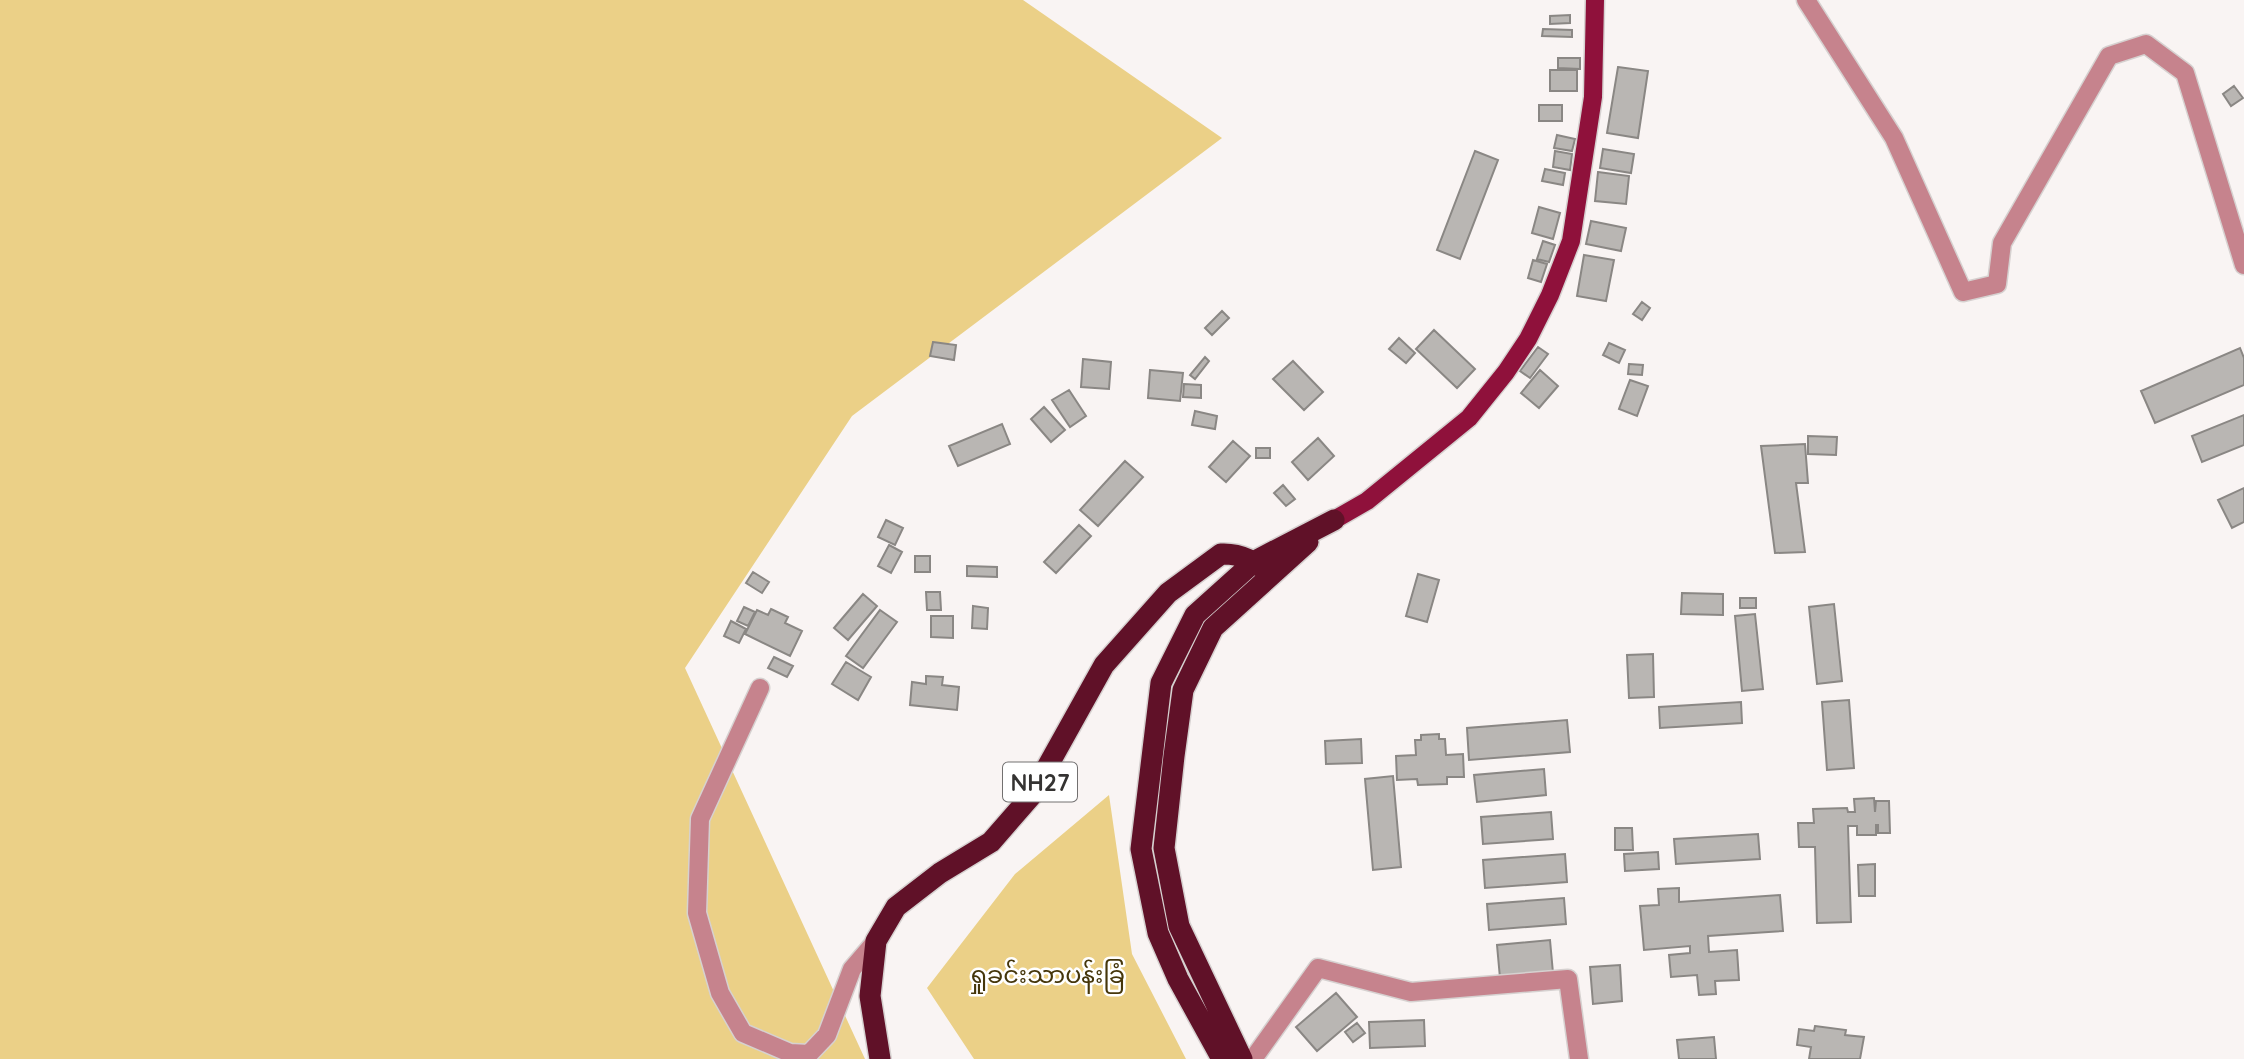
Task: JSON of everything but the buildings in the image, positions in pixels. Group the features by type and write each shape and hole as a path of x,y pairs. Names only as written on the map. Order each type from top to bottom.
{"highway":[{"path":"1222,1059 1178,979 1158,933 1141,849 1160,683 1195,615 1334,520"},
{"name":"NH27","path":"880,1059 870,996 876,941 896,907 940,873 991,842 1031,796 1104,665 1168,593 1221,554 1231,554 1263,568"},
{"path":"1242,1059 1180,926 1164,848 1183,690 1213,628 1263,568"}],"main road":[{"path":"1334,520 1367,501 1469,418 1506,372 1550,295 1571,242 1593,97 1595,0"}],"street":[{"path":"1586,0 1593,19"},
{"path":"1805,0 1894,138 1962,292 1997,284 2002,243 2109,56 2146,44 2185,73 2244,265"},
{"path":"760,688 700,819 697,913 720,993 743,1033 790,1053 809,1054 827,1035 852,970 876,941"},
{"path":"1253,1059 1318,968 1411,992 1568,979 1579,1059"}],"green space":[{"path":"0,0 1023,0 1222,138 852,416 685,668 865,1059 0,1059"},
{"name":"ရှုခင်းသာပန်းခြံ","path":"1109,795 1132,954 1186,1059 974,1059 927,988 1015,874"}]}
